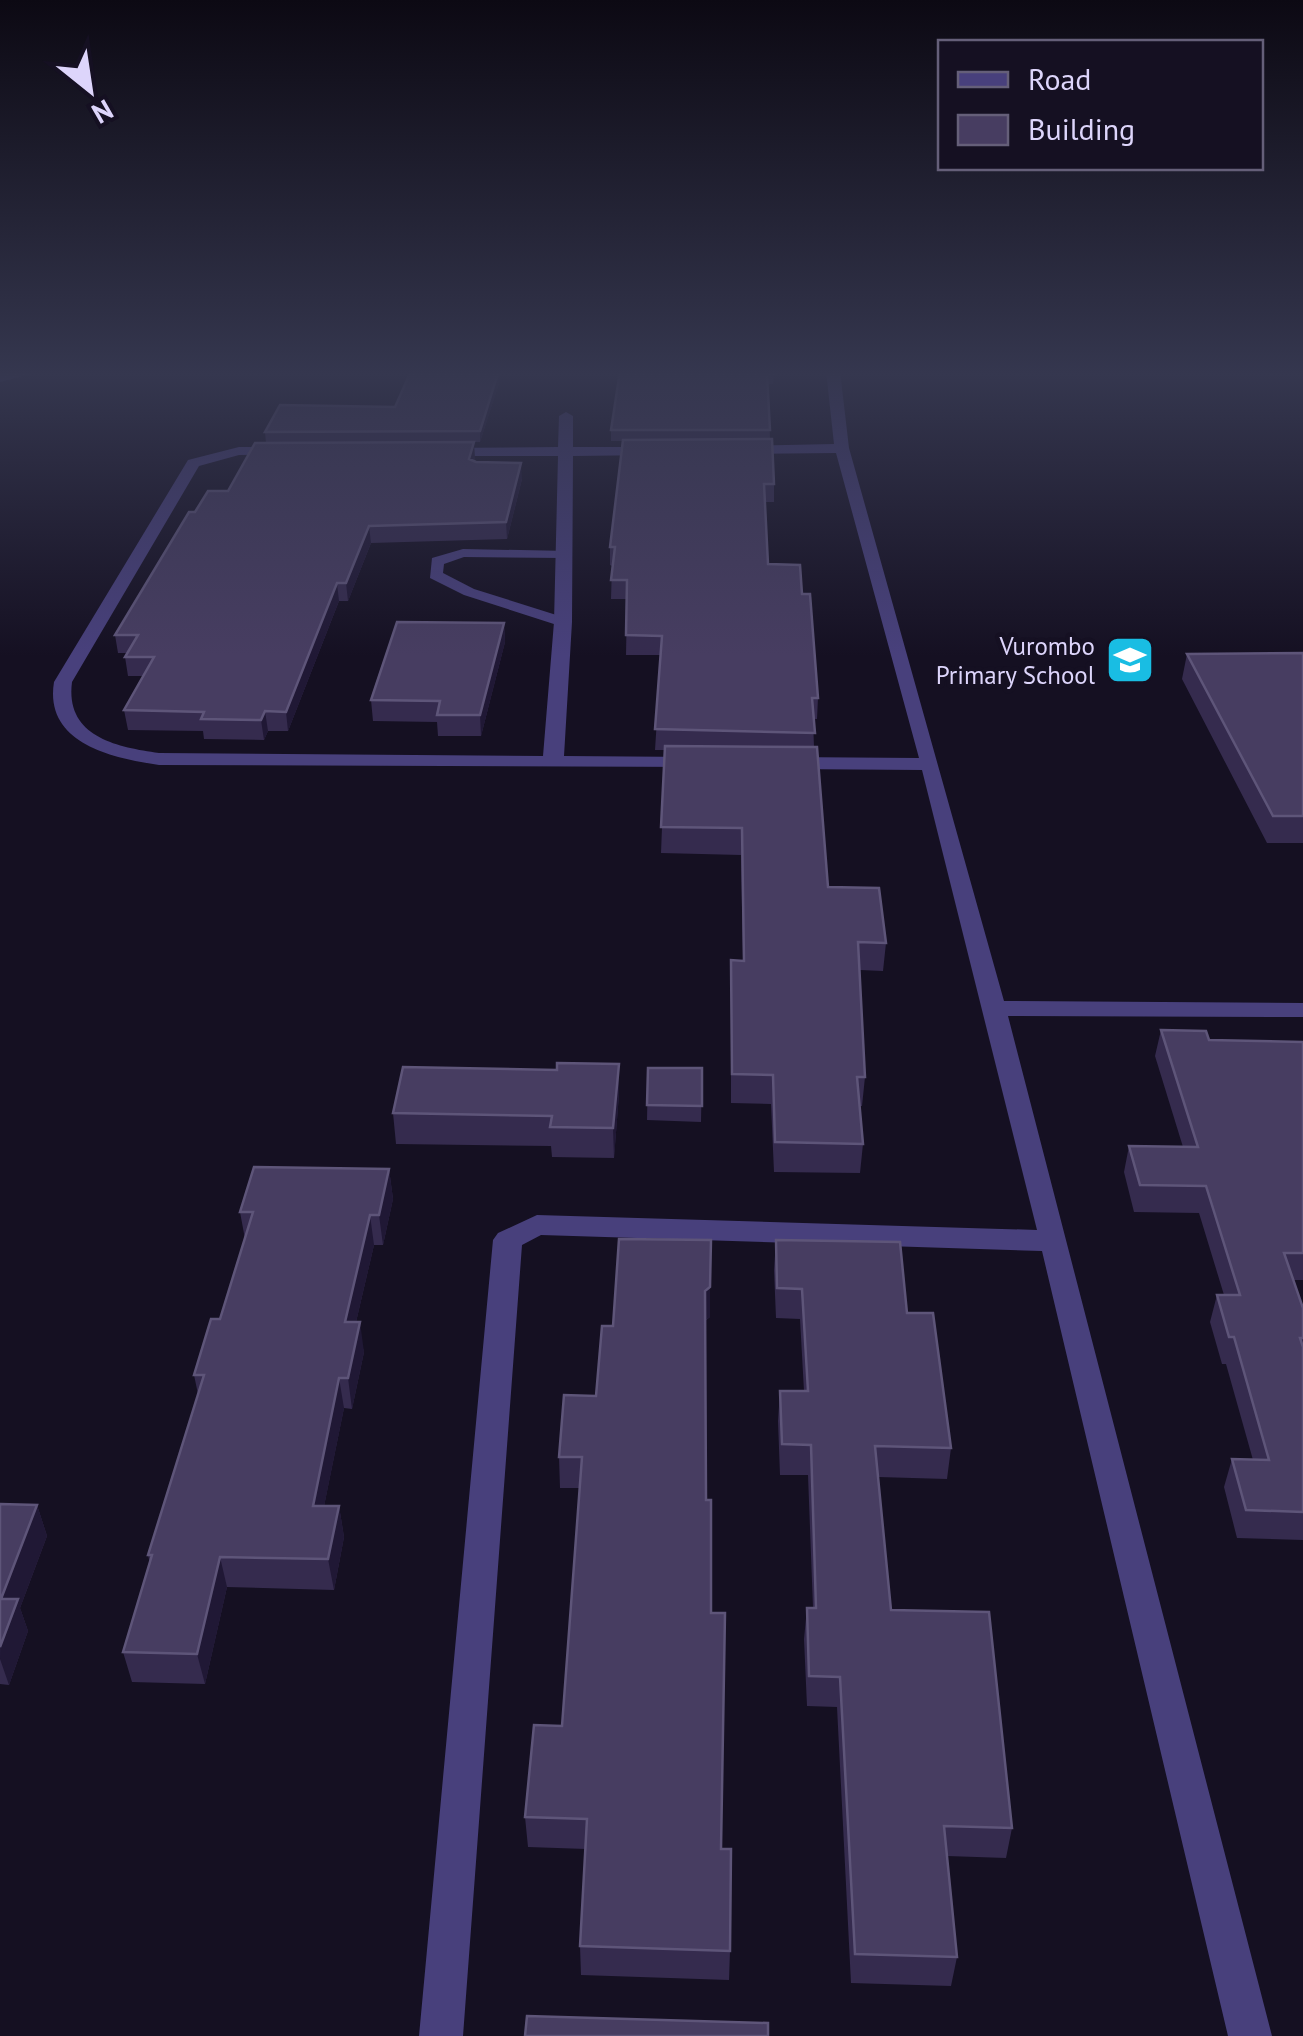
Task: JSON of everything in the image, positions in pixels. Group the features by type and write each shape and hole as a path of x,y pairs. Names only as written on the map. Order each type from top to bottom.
{"street":[{"path":"192,466 63,682 58,696 64,712 85,739 123,755 159,759 712,763"},
{"path":"552,762 563,622 566,466"},
{"path":"847,466 931,764 1054,1241 1250,2036"},
{"path":"772,763 931,764"},
{"path":"991,1008 1303,1010"},
{"path":"441,2036 508,1240 519,1230 537,1225 1054,1241"}],"lane":[{"path":"563,622 469,592 435,575 437,561 464,553 564,554"}],"building":[{"path":"242,466 520,466 506,522 369,526 346,583 337,583 286,712 265,711 261,720 201,719 204,712 124,710 154,657 125,657 138,635 115,635 189,512 195,512 208,491 228,491"},
{"path":"620,466 773,466 774,484 764,484 768,564 800,565 802,594 810,594 818,698 812,698 815,733 655,729 662,636 626,635 627,580 611,580 615,547 610,547"},
{"path":"397,622 504,623 480,715 437,715 440,701 371,700"},
{"path":"1303,653 1303,816 1273,816 1187,654"},
{"path":"665,746 817,747 828,887 879,888 886,943 858,942 865,1077 857,1077 863,1144 775,1142 773,1075 732,1074 731,960 744,961 742,828 661,827"},
{"path":"1161,1030 1206,1031 1209,1040 1303,1042 1303,1253 1284,1253 1303,1308 1303,1512 1246,1510 1232,1459 1269,1460 1234,1337 1229,1337 1217,1295 1240,1295 1206,1186 1140,1185 1129,1146 1198,1147"},
{"path":"557,1063 619,1064 613,1128 550,1127 552,1116 393,1113 403,1067 557,1070"},
{"path":"648,1068 702,1068 702,1106 647,1105"},
{"path":"254,1167 389,1169 379,1215 370,1215 345,1322 360,1322 348,1378 339,1378 313,1506 339,1506 328,1559 220,1557 197,1654 123,1652 152,1555 148,1555 204,1375 194,1375 211,1319 220,1319 253,1212 240,1212"},
{"path":"619,1239 711,1240 710,1287 705,1291 706,1500 711,1500 711,1613 725,1613 721,1849 731,1849 730,1951 580,1946 587,1819 525,1817 534,1725 562,1726 582,1457 559,1457 564,1395 596,1396 602,1326 613,1326"},
{"path":"776,1240 900,1242 907,1313 933,1313 951,1448 875,1446 891,1610 989,1612 1012,1828 944,1826 957,1957 855,1954 840,1677 809,1676 807,1608 816,1608 811,1445 782,1444 780,1391 808,1391 802,1289 777,1288"},
{"path":"0,1504 37,1505 1,1599 18,1599 0,1647"},
{"path":"527,2016 768,2023 768,2036 525,2036"}],"place":[{"name":"Vurombo Primary School","path":"1130,660"}]}
